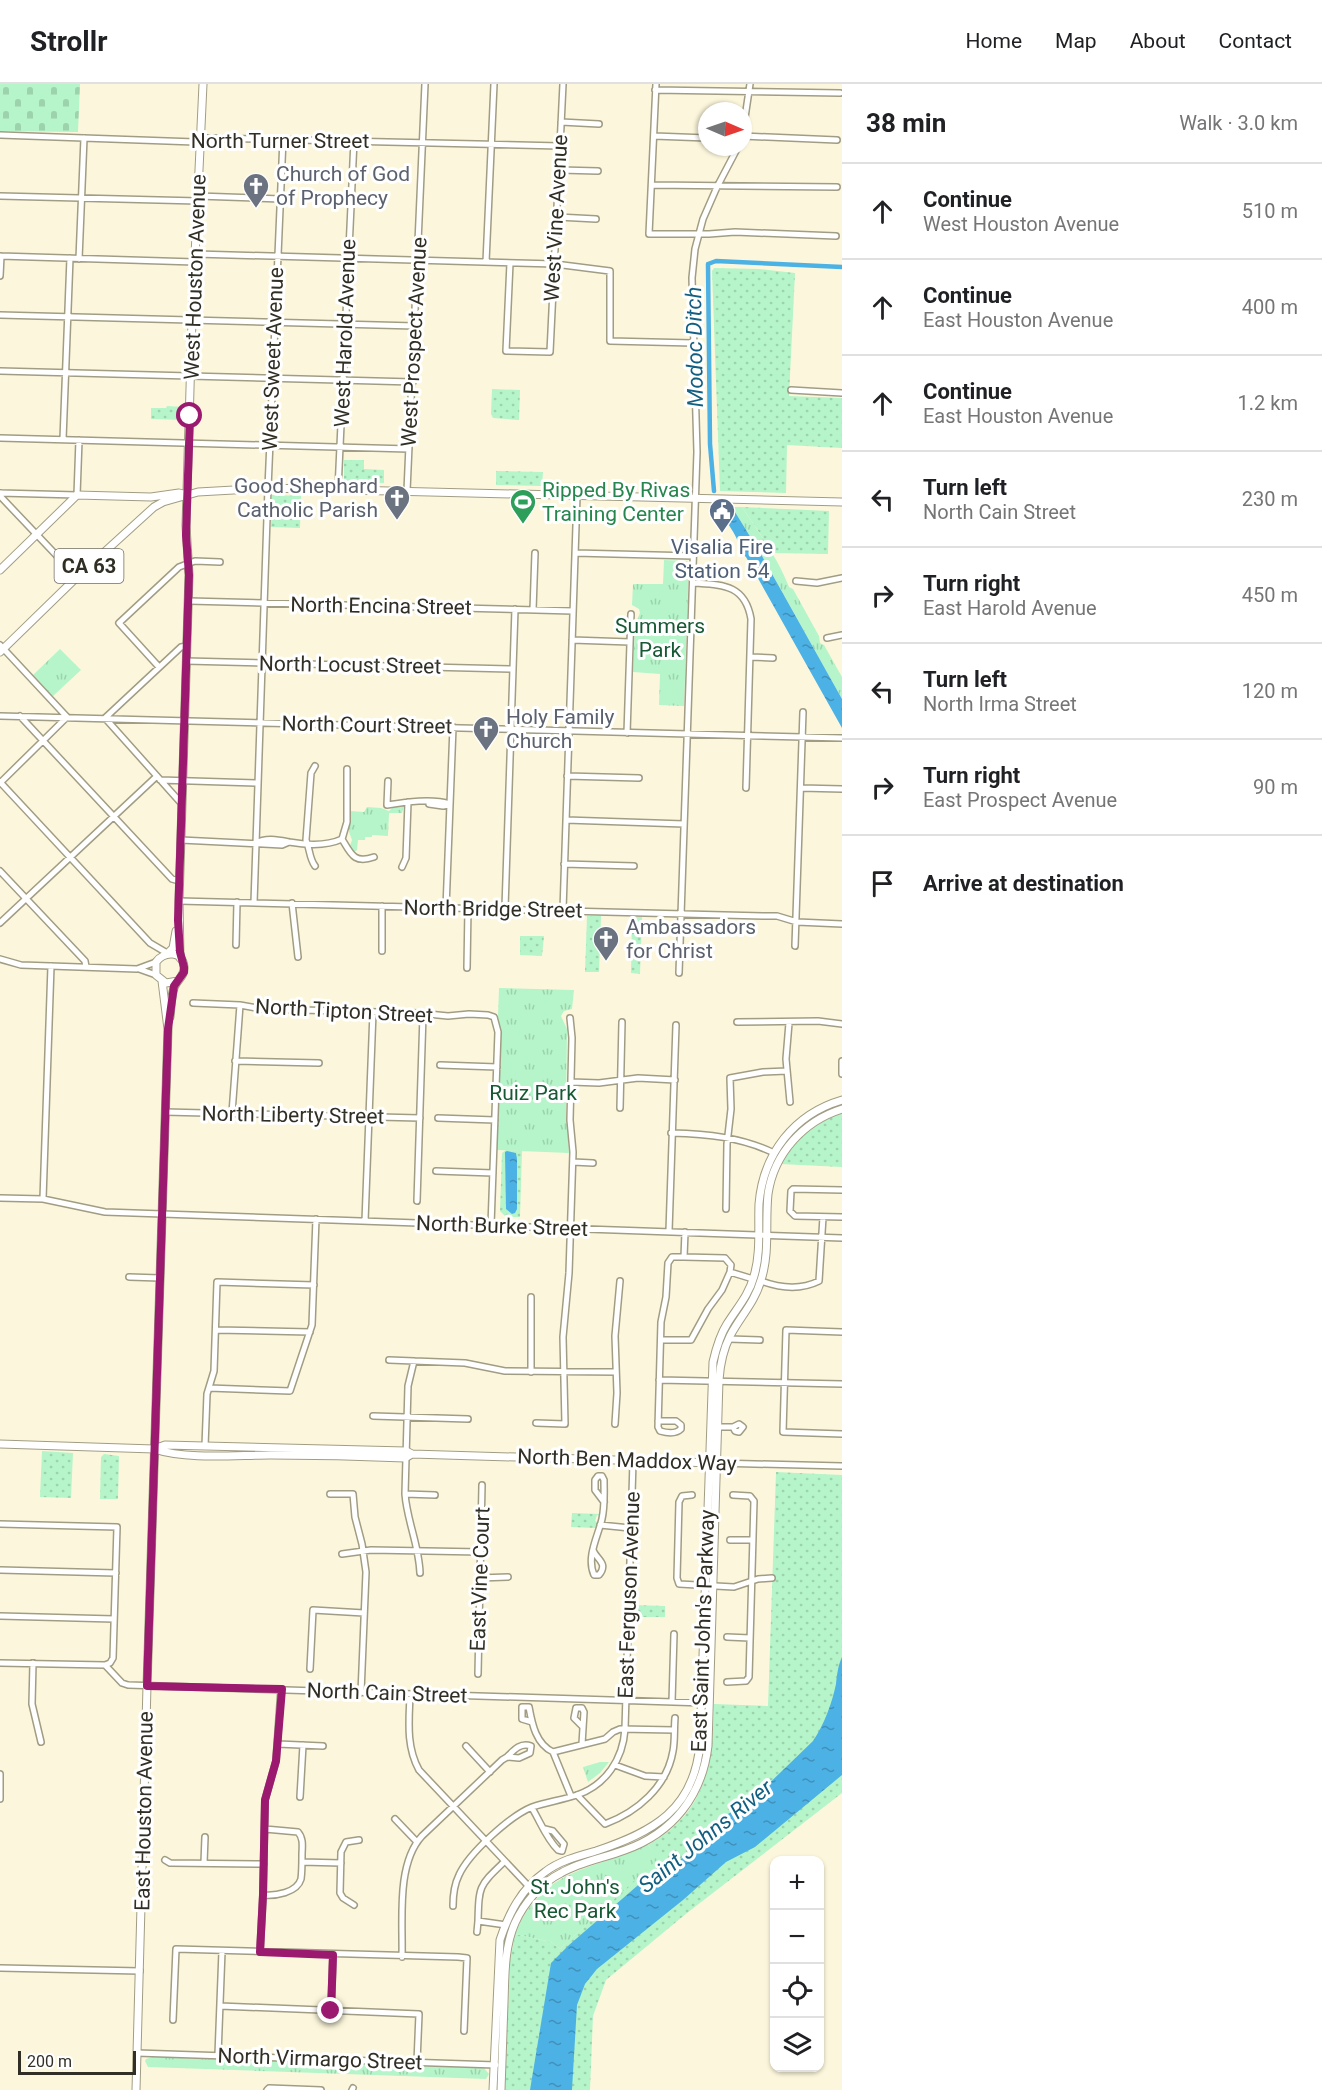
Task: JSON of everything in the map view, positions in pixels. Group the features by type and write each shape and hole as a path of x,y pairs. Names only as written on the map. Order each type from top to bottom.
{"main road":[{"name":"West Houston Avenue","path":"184,721 189,601 186,538 192,320 203,84"},
{"name":"CA 63","path":"1,649 154,507 163,502 212,490 268,488 842,502"},
{"name":"CA 63","path":"0,570 77,495 151,497 179,493 187,495"},
{"path":"151,497 155,501 154,507"},
{"path":"178,920 173,948 157,960 156,975 162,981 170,983 178,981 184,972 180,958 178,920 184,721"},
{"path":"167,953 180,958"},
{"name":"East Houston Avenue","path":"162,981 168,1029"},
{"name":"East Houston Avenue","path":"136,2090 168,1029 173,990 178,981"},
{"name":"East Saint John's Parkway","path":"493,2090 498,2065 507,1944 516,1921 535,1893 559,1873 652,1838 672,1822 689,1803 704,1771 710,1703 715,1381 729,1339 753,1301 757,1280 761,1189 768,1164 781,1141 799,1122 824,1107 842,1100"},
{"name":"East Saint John's Parkway","path":"501,2090 498,2065 499,1954 506,1925 518,1900 529,1887 554,1866 630,1839 667,1817 687,1790 696,1769 700,1744 705,1586 718,1427 714,1356 723,1331 757,1280 765,1263 770,1188 781,1157 806,1127 842,1109"},
{"name":"North Ben Maddox Way","path":"0,1444 154,1449 206,1455 408,1454"},
{"name":"North Ben Maddox Way","path":"154,1449 165,1445 206,1446 714,1463"}],"street":[{"name":"West Prospect Avenue","path":"407,491 425,84"},
{"path":"486,262 494,84"},
{"name":"West Vine Avenue","path":"510,263 506,351 550,352 558,264 563,84"},
{"path":"748,102 750,84"},
{"path":"783,92 784,84"},
{"path":"836,236 735,232 649,234 656,87 714,87 750,91 840,93"},
{"path":"561,122 599,124"},
{"name":"North Turner Street","path":"0,135 195,142 205,138 560,146"},
{"path":"654,136 698,138"},
{"path":"752,136 837,140"},
{"path":"80,259 84,138"},
{"name":"West Sweet Avenue","path":"254,903 268,488 284,139"},
{"name":"West Harold Avenue","path":"338,490 354,140"},
{"path":"680,973 697,452 692,278 699,234 717,187 733,156"},
{"path":"560,170 598,171"},
{"path":"652,185 837,187"},
{"path":"0,196 280,199"},
{"path":"558,217 596,219"},
{"path":"0,276 0,256 80,259 278,257 558,264 610,272 610,341 693,343"},
{"path":"63,439 70,258"},
{"path":"0,315 415,326"},
{"path":"0,371 413,382"},
{"path":"791,390 842,393"},
{"path":"0,438 409,448"},
{"path":"77,577 1,497 1,493 77,495 79,440"},
{"path":"563,910 577,496"},
{"path":"533,610 535,553"},
{"path":"575,553 693,556"},
{"path":"159,667 119,623 179,567 188,562 220,562"},
{"path":"796,581 817,583 842,578"},
{"path":"693,583 719,584 729,587 744,598 749,608 751,619 746,788"},
{"name":"North Encina Street","path":"189,601 573,611"},
{"path":"505,908 515,609"},
{"path":"627,733 631,614"},
{"path":"827,638 842,635"},
{"path":"572,640 630,642"},
{"path":"181,803 105,718 180,647 187,646"},
{"path":"1,649 67,717 0,783 150,943 167,953"},
{"path":"750,657 773,658"},
{"name":"North Locust Street","path":"186,661 513,669"},
{"path":"795,946 803,712"},
{"name":"North Court Street","path":"0,716 842,738"},
{"path":"20,716 172,879 179,881"},
{"path":"446,908 453,727"},
{"path":"315,766 311,773 307,843 311,861 315,866"},
{"path":"347,770 347,822 342,839 352,856 365,860 374,857"},
{"path":"567,776 639,778"},
{"path":"0,923 113,816 158,778 258,783"},
{"path":"388,782 387,805 408,802 425,802 434,806 450,804"},
{"path":"801,788 842,789"},
{"path":"402,867 406,858 408,802"},
{"path":"566,820 684,824"},
{"path":"181,840 256,843 261,840 327,844 342,839"},
{"path":"564,864 634,867"},
{"path":"0,871 85,961 86,967"},
{"name":"North Bridge Street","path":"179,901 777,916 797,922 842,924"},
{"path":"236,945 237,902"},
{"path":"292,903 298,957"},
{"path":"382,906 382,951"},
{"path":"467,968 468,908"},
{"path":"137,969 157,960 150,943"},
{"path":"0,959 21,965 137,969 156,975"},
{"path":"0,1198 43,1199 51,966"},
{"name":"North Tipton Street","path":"194,1003 240,1005 262,1009 418,1013 448,1016 488,1014 494,1017 497,1026 496,1067"},
{"path":"232,1113 240,1005"},
{"path":"365,1221 373,1012"},
{"path":"417,1201 423,1015"},
{"path":"536,1424 565,1424 563,1337 569,1280 573,1162 570,1120 572,1038 570,1018"},
{"path":"737,1022 818,1021 842,1024"},
{"path":"620,1108 622,1022"},
{"path":"789,1023 786,1050 790,1102"},
{"path":"669,1231 676,1025"},
{"path":"235,1061 320,1063"},
{"path":"842,1061 842,1074"},
{"path":"440,1065 496,1067 491,1226"},
{"path":"726,1209 731,1109 730,1078 763,1072 787,1071"},
{"path":"571,1082 599,1083 638,1078 675,1080"},
{"name":"North Liberty Street","path":"165,1112 420,1118"},
{"path":"438,1118 495,1120"},
{"path":"671,1132 728,1138 774,1153"},
{"path":"573,1162 593,1162"},
{"path":"436,1171 493,1173"},
{"path":"842,1190 793,1189 790,1211 792,1214 842,1217"},
{"name":"North Burke Street","path":"43,1199 95,1211 842,1238"},
{"path":"730,1272 771,1285 792,1287 819,1281 823,1217"},
{"path":"209,1388 290,1391 313,1318 316,1219"},
{"path":"684,1257 685,1232"},
{"path":"658,1421 661,1322 666,1297 668,1263 672,1257 724,1258 731,1264 730,1272 722,1290 708,1309 693,1338 688,1341 661,1340"},
{"path":"129,1277 160,1278"},
{"path":"615,1424 617,1412 615,1336 620,1281"},
{"path":"206,1446 209,1388 214,1371 217,1282 314,1285"},
{"path":"531,1297 531,1372"},
{"path":"216,1330 310,1332"},
{"path":"842,1332 786,1330 783,1432 842,1434"},
{"path":"729,1339 760,1340"},
{"path":"389,1360 465,1363 505,1371 616,1372"},
{"path":"414,1361 408,1386 408,1454 405,1494 406,1510 418,1549 420,1572"},
{"path":"659,1380 842,1384"},
{"path":"373,1416 468,1419"},
{"path":"718,1427 733,1427"},
{"name":"East Ferguson Avenue","path":"615,1764 621,1753 625,1729 633,1461"},
{"name":"North Ben Maddox Way","path":"714,1463 842,1466"},
{"name":"East Vine Court","path":"477,1674 482,1485"},
{"path":"330,1494 353,1494 355,1517 363,1550 366,1572 361,1693"},
{"path":"405,1494 435,1495"},
{"path":"727,1682 748,1680 752,1581 753,1497 733,1495"},
{"path":"692,1496 682,1496 679,1502 677,1578 679,1584 734,1587 758,1579 772,1578"},
{"path":"593,1550 601,1523 603,1502"},
{"path":"601,1523 631,1526"},
{"path":"0,1524 117,1527 113,1658 110,1663 105,1665 0,1663"},
{"path":"730,1540 753,1540"},
{"path":"342,1554 363,1550 418,1549 481,1552"},
{"path":"0,1570 116,1573"},
{"path":"479,1578 508,1577"},
{"path":"310,1668 313,1611 364,1613"},
{"path":"0,1616 114,1619"},
{"path":"672,1702 674,1634"},
{"path":"727,1637 750,1638"},
{"path":"33,1663 32,1704 40,1742"},
{"name":"North Cain Street","path":"105,1665 123,1684 147,1686 710,1703"},
{"path":"260,1952 266,1792 276,1761 282,1689"},
{"path":"410,1695 409,1740 412,1755 424,1777 535,1893"},
{"path":"532,1722 541,1743 553,1752 574,1796 605,1824 642,1802 655,1791 664,1777 673,1753 675,1718"},
{"path":"582,1744 583,1727"},
{"path":"553,1752 605,1739 616,1730 674,1730"},
{"path":"278,1744 323,1746"},
{"path":"300,1797 303,1745"},
{"path":"466,1746 490,1772"},
{"path":"402,1957 405,1872 411,1853 417,1842 507,1757"},
{"path":"453,1906 454,1891 462,1869 509,1821 532,1808 574,1796 601,1781 615,1764 645,1776 664,1777"},
{"path":"0,1774 0,1799"},
{"path":"532,1808 545,1829"},
{"path":"395,1820 417,1842"},
{"path":"263,1895 280,1895 298,1885 301,1879 302,1862 302,1839 299,1833 291,1830 265,1829"},
{"path":"204,1863 205,1837"},
{"path":"354,1905 341,1894 342,1850 345,1843 359,1840"},
{"path":"165,1860 170,1863 264,1864"},
{"path":"302,1862 341,1863"},
{"path":"477,1932 479,1891 486,1879 504,1862"},
{"path":"478,1921 506,1925"},
{"path":"173,2020 176,1949 467,1958 464,2031"},
{"path":"218,2055 222,1951"},
{"path":"331,2011 333,1955"},
{"path":"0,1968 140,1971"},
{"path":"220,2006 419,2014 417,2062"},
{"name":"North Virmargo Street","path":"138,2053 498,2065"},
{"path":"268,2089 321,2090"}],"green space":[{"path":"0,84 80,84 78,132 0,131"},
{"path":"714,268 795,273 789,396 842,398 842,448 787,445 786,493 720,491 712,271"},
{"path":"492,389 520,390 519,420 493,418 491,414"},
{"path":"167,406 184,407 183,420 151,419 151,408 166,408"},
{"path":"344,460 364,460 364,469 384,470 384,483 344,482"},
{"path":"496,471 543,472 542,486 496,485"},
{"path":"272,495 301,496 300,528 271,527"},
{"path":"732,507 742,507 774,556 789,587 793,589 819,636 820,643 824,645 842,677 842,699 762,556"},
{"path":"742,507 829,511 828,554 773,553"},
{"name":"Summers Park","path":"664,560 689,563 684,706 659,705 660,674 633,672 635,625 640,613 639,609 632,605 633,584 663,584"},
{"path":"60,649 81,670 53,696 33,675"},
{"path":"404,805 402,813 389,813 388,836 372,835 372,837 365,837 365,840 358,840 357,850 353,853 349,848 352,840 349,832 350,811 364,812 367,807 389,811 394,806"},
{"path":"587,916 601,916 599,972 585,972"},
{"path":"632,917 642,917 640,974 631,973"},
{"path":"520,936 544,936 542,956 520,955"},
{"name":"Ruiz Park","path":"499,988 574,990 572,1009 564,1011 561,1016 567,1029 566,1111 569,1153 497,1150 501,1033 498,1017"},
{"path":"842,1113 842,1167 780,1164 806,1133"},
{"path":"506,1150 522,1151 520,1217 506,1217 500,1211 502,1153"},
{"path":"42,1451 73,1453 71,1498 40,1497"},
{"path":"104,1454 119,1456 118,1499 100,1499 101,1457"},
{"path":"776,1472 842,1475 842,1793 687,1913 606,1980 593,2016 590,2090 505,2090 510,1961 515,1934 551,1942 560,1949 659,1857 648,1845 683,1818 694,1802 708,1767 714,1704 768,1706"},
{"path":"572,1513 601,1514 597,1515 596,1528 571,1527"},
{"path":"632,1605 665,1606 665,1617 632,1617"},
{"path":"609,1762 588,1782 583,1767"},
{"name":"St. John's Rec Park","path":"647,1844 660,1857 560,1949 551,1942 515,1934 540,1895 555,1883 571,1874"},
{"path":"152,2057 484,2068 489,2074 486,2079 148,2067 145,2061"}],"water":[{"path":"718,506 732,507 842,699 842,728 746,557 740,552 735,535 716,508"},
{"path":"505,1152 516,1153 517,1159 517,1209 512,1214 506,1209"},
{"name":"Saint Johns River","path":"842,1657 842,1775 755,1847 726,1862 597,1969 585,1984 577,2005 572,2090 530,2090 551,1963 652,1873 678,1862 723,1817 754,1798 813,1741 830,1706"}],"waterway":[{"name":"Modoc Ditch","path":"714,491 710,444 708,264 716,261 842,267"}],"place":[{"name":"Church of God of Prophecy","path":"256,209"},
{"name":"Good Shephard Catholic Parish","path":"397,521"},
{"name":"Ripped By Rivas Training Center","path":"523,525"},
{"name":"Visalia Fire Station 54","path":"722,534"},
{"name":"Holy Family Church","path":"486,752"},
{"name":"Ambassadors for Christ","path":"606,962"}],"route":[{"path":"190,416 186,535 189,575 178,920 180,958 184,972 173,990 168,1029 147,1686 282,1689 276,1761 265,1800 260,1952 333,1955 331,2011"}]}
